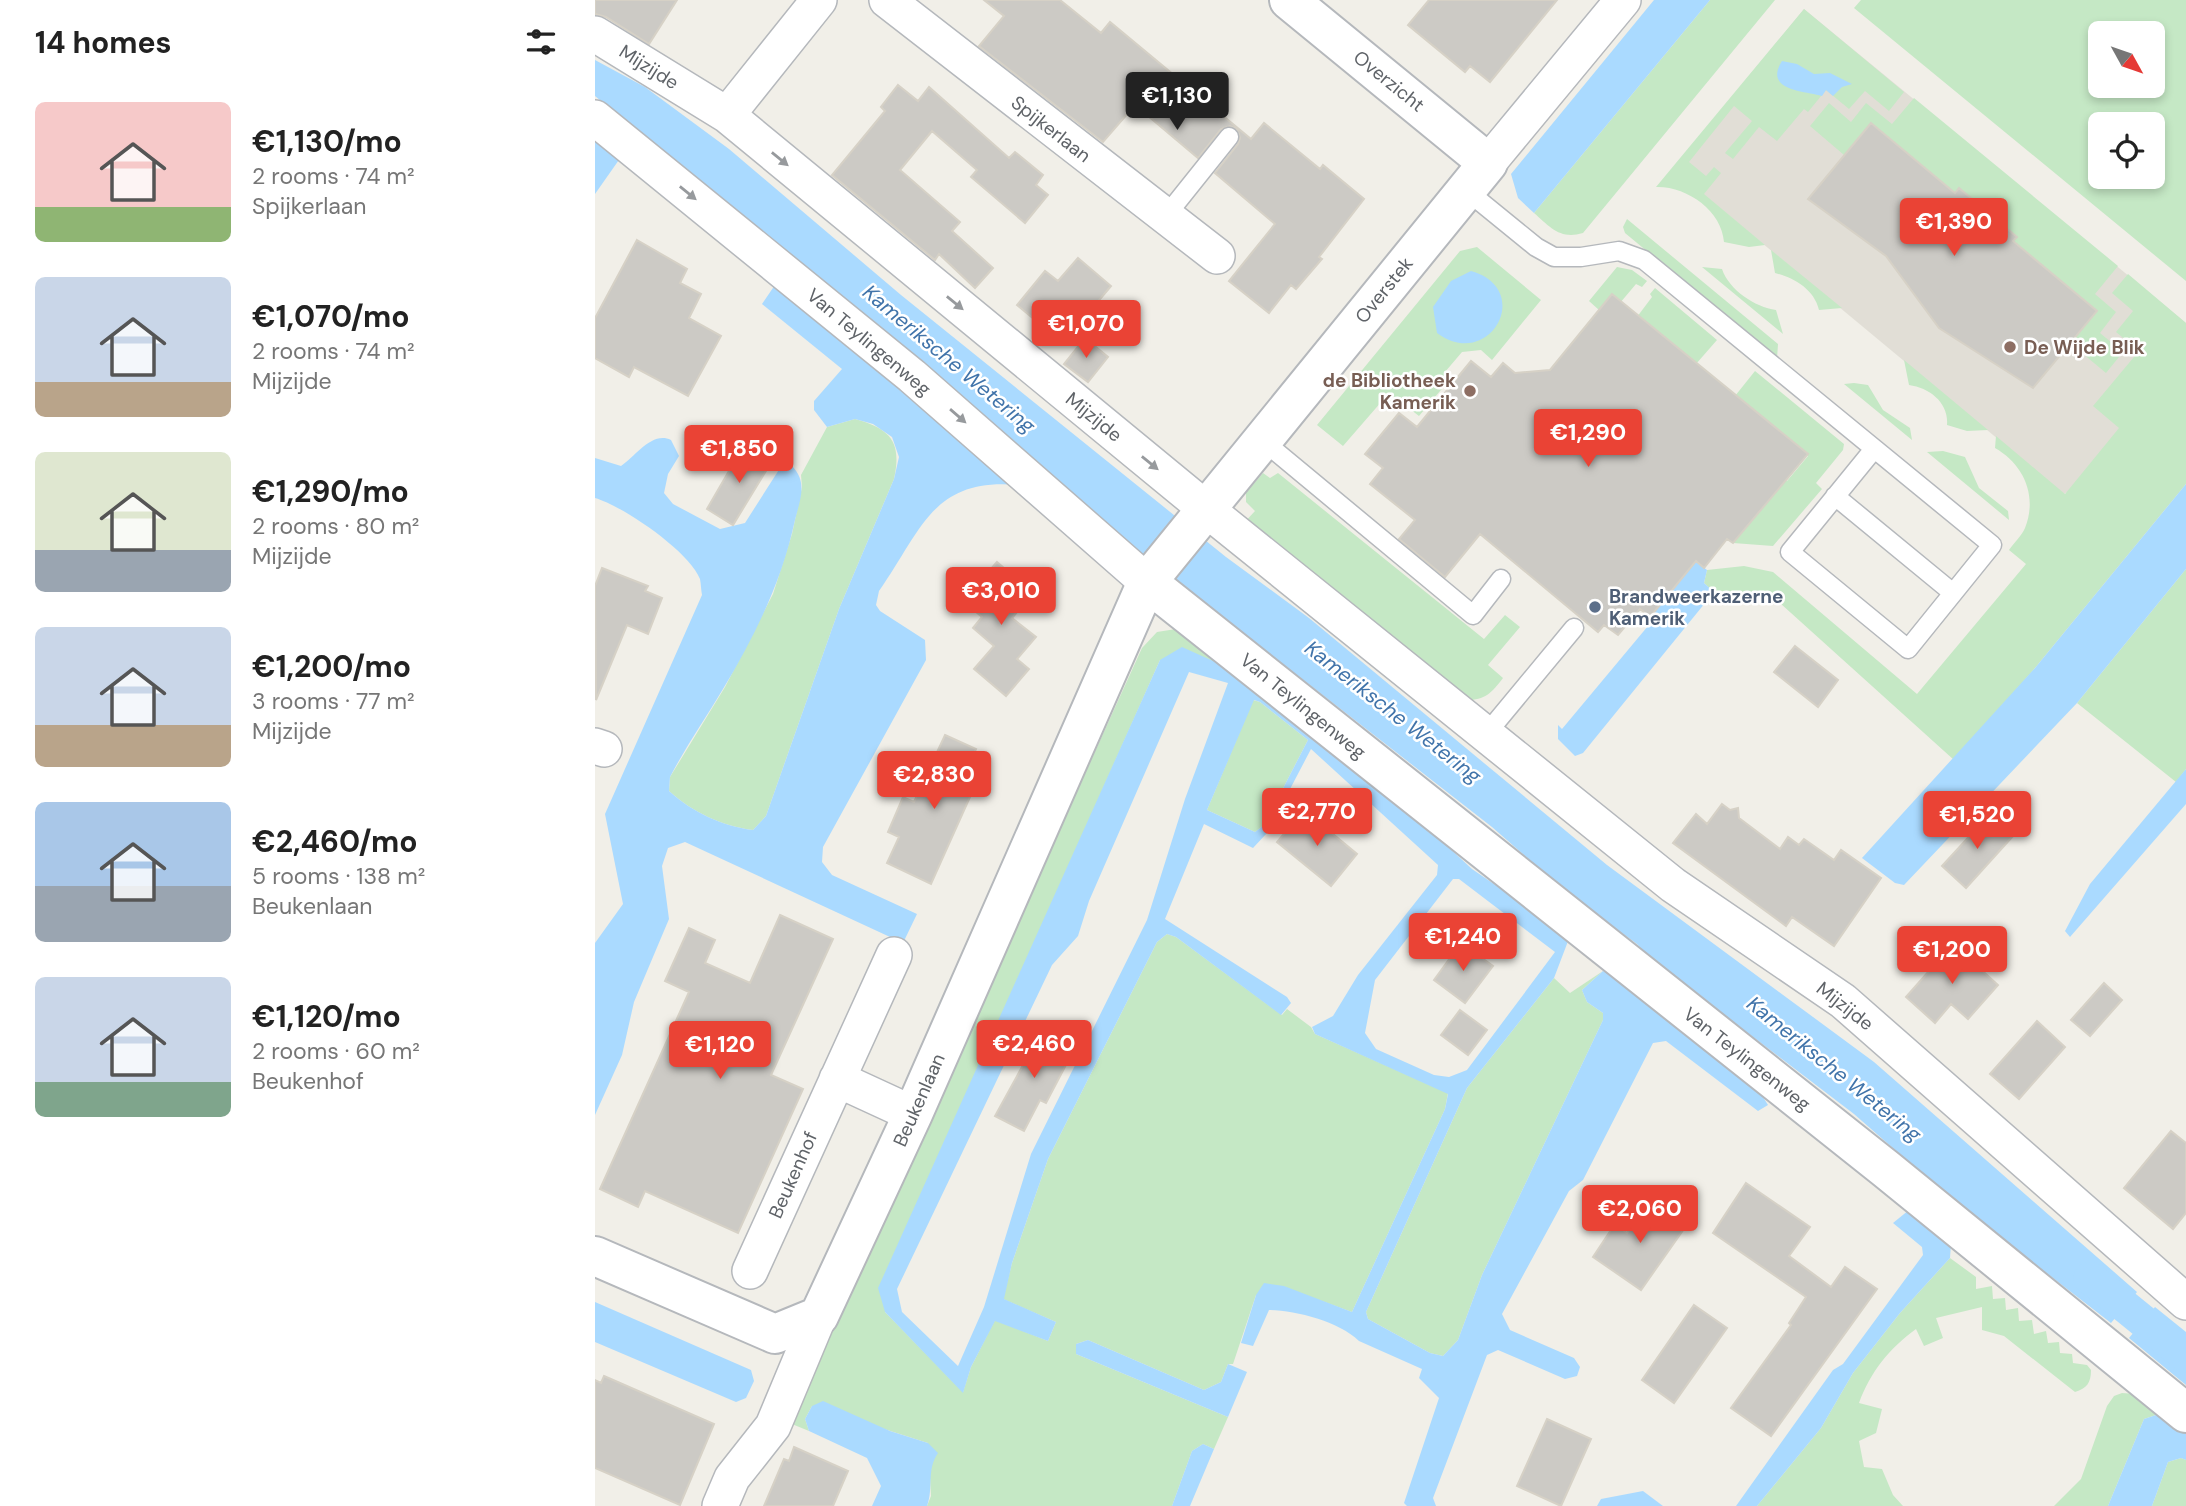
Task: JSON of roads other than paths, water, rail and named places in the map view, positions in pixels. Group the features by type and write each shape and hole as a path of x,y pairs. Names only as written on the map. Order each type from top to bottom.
{"street":[{"path":"727,115 819,0"},
{"name":"Spijkerlaan","path":"887,0 1217,256"},
{"name":"Overzicht","path":"1289,0 1477,176"},
{"name":"Overstek","path":"1152,577 1623,0"},
{"name":"Mijzijde","path":"595,34 727,115 1203,513 1487,733 1673,885 1843,1001 2186,1302"},
{"name":"Van Teylingenweg","path":"596,118 912,376 1152,577 1674,1002 2186,1413"},
{"name":"Beukenlaan","path":"819,1316 913,1114 1152,577"},
{"name":"Beukenhof","path":"750,1271 894,954"},
{"path":"837,1079 913,1114"},
{"path":"595,1256 775,1334 819,1316"},
{"path":"720,1506 732,1478 773,1426 819,1316"}],"lane":[{"path":"1165,217 1229,137"},
{"path":"1477,176 1536,247 1554,257 1581,257 1619,251 1644,260 1992,545 1908,649 1790,552 1874,449"},
{"path":"1262,440 1473,614 1501,579"},
{"path":"1835,496 1953,593"},
{"path":"1487,733 1574,628"}],"water":[{"path":"1654,0 1710,0 1534,213 1518,198 1511,174"},
{"path":"595,60 645,87 729,149 901,295 1226,557 1309,618 1607,865 1874,1062 2137,1292 2111,1323 1951,1199 1854,1114 1694,992 1659,969 1637,944 1570,895 1492,827 1138,551 595,96"},
{"path":"1782,61 1797,64 1814,74 1830,73 1852,84 1842,87 1833,96 1826,90 1822,96 1797,91 1782,84 1778,78"},
{"path":"595,135 621,157 595,194"},
{"path":"1471,271 1490,280 1500,294 1502,309 1498,323 1488,335 1474,342 1456,342 1437,333 1433,307 1451,281"},
{"path":"777,282 1019,485 990,485 966,490 948,499 932,512 919,529 879,591 876,605 880,611 925,640 926,660 823,847 822,862 832,875 917,914 903,943 685,842 668,848 662,866 669,919 634,1002 622,1055 595,1115 595,943 623,904 605,814 702,595 700,579 683,556 669,543 622,510 595,498 595,458 621,466 651,442 664,438 671,440 679,456 668,474 664,493 673,504 720,529 745,523 782,465 792,466 800,478 800,498 789,543 766,608 735,669 670,777 669,791 687,805 719,821 753,830 766,816 839,609 894,479 899,457 892,437 873,424 855,419 827,427 814,410 814,401 842,369 762,304"},
{"path":"2186,484 2186,569 2077,703 1904,885 1895,883 1862,858 2035,668"},
{"path":"1696,561 1707,570 1704,583 1714,592 1583,753 1575,756 1558,739 1558,725 1562,729 1653,620 1650,617"},
{"path":"1182,647 1233,670 1403,805 1472,869 1570,936 1554,978 1467,1088 1366,1312 1368,1319 1430,1353 1443,1356 1458,1340 1482,1275 1603,1020 1603,1013 1587,1002 1582,990 1603,971 1620,978 1756,1086 1768,1105 1758,1111 1666,1041 1653,1043 1583,1180 1569,1191 1502,1314 1510,1330 1574,1358 1580,1367 1577,1376 1565,1379 1498,1350 1487,1355 1433,1498 1436,1506 1407,1506 1404,1503 1439,1398 1419,1378 1422,1369 1359,1341 1329,1323 1292,1312 1269,1310 1253,1346 1241,1343 1256,1295 1264,1283 1284,1286 1352,1312 1445,1109 1448,1094 1315,1034 1312,1027 1333,1016 1358,975 1437,875 1438,865 1311,749 1267,833 1253,848 1204,824 1165,919 1287,997 1291,1003 1281,1015 1176,937 1167,934 1157,942 1048,1159 1012,1263 1004,1299 1056,1322 1048,1341 995,1321 971,1367 963,1393 885,1312 878,1288 1160,660","holes":["1189,672 1228,683 1185,799 1147,920 1031,1154 984,1307 958,1366 902,1312 897,1289 1052,965 1078,936 1089,901","1254,700 1308,740 1264,825 1255,832 1207,810","1453,879 1459,879 1555,952 1467,1070 1449,1077 1434,1075 1376,1049 1365,1033 1375,980"]},
{"path":"2186,769 2186,804 2070,937 2065,931 2090,884"},
{"path":"1909,1210 1951,1244 1950,1258 1900,1313 1853,1373 1821,1428 1757,1506 1736,1506 1833,1370 1843,1364 1923,1255 1922,1247 1893,1223"},
{"path":"595,1302 751,1370 754,1381 746,1398 736,1402 595,1342"},
{"path":"2155,1307 2186,1332 2186,1385 2129,1338"},
{"path":"1088,1340 1204,1390 1221,1382 1228,1364 1247,1372 1228,1417 1076,1354 1076,1344"},
{"path":"823,1401 890,1431 928,1443 938,1453 932,1466 927,1506 872,1506 881,1486 867,1458 809,1431 805,1419 812,1406"},
{"path":"2159,1414 2186,1430 2186,1460 2181,1458 2168,1462 2152,1506 2108,1506 2144,1419"},
{"path":"1203,1444 1214,1449 1190,1506 1172,1506 1192,1451"},
{"path":"1643,1491 1663,1506 1597,1506 1601,1499"}],"waterway":[{"name":"Kameriksche Wetering","path":"2090,1278 2186,1356"}],"place":[{"name":"De Wijde Blik","path":"2010,347"},
{"name":"de Bibliotheek Kamerik","path":"1470,391"},
{"name":"Brandweerkazerne Kamerik","path":"1595,607"}]}
